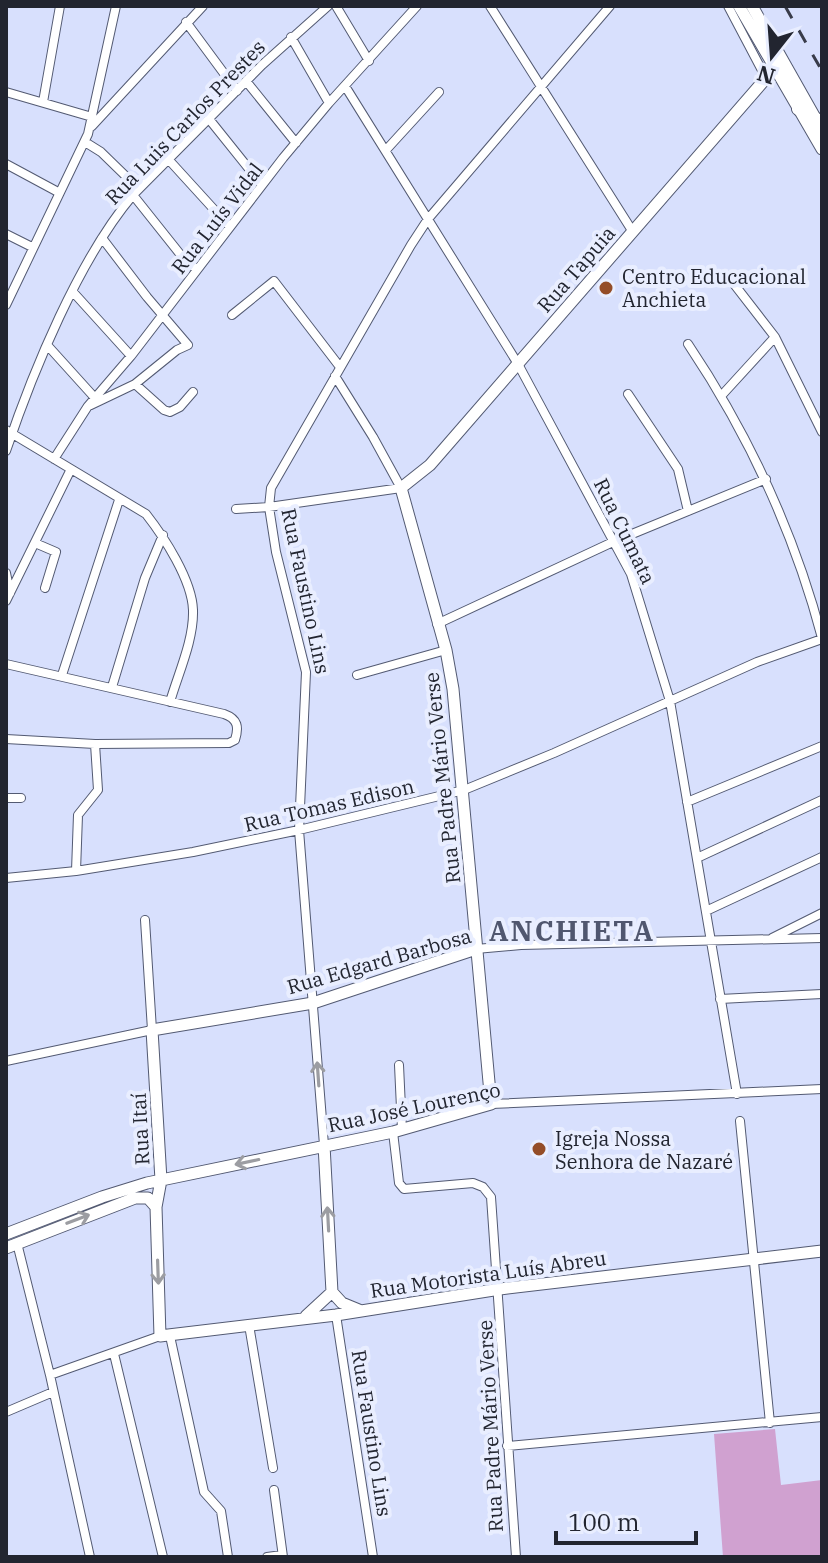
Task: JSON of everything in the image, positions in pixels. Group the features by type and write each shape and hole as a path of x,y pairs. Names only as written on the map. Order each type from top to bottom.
{"main road":[{"path":"739,6 770,73 798,109 822,149"},
{"path":"752,6 820,124"},
{"name":"Rua Tapuia","path":"401,488 430,465 770,73"},
{"path":"798,109 820,124"},
{"name":"Rua Padre Mário Verse","path":"401,488 446,650 453,689 491,1104"},
{"name":"Rua Edgard Barbosa","path":"152,1030 313,1003 476,949"},
{"name":"Rua Itaí","path":"152,1030 161,1180 156,1207 165,1336"},
{"name":"Rua José Lourenço","path":"6,1234 102,1197 161,1180 397,1131 491,1104"},
{"name":"Rua Faustino Lins","path":"324,1145 332,1292"},
{"path":"11,1246 135,1198 148,1198 156,1207"},
{"name":"Rua Motorista Luís Abreu","path":"165,1336 336,1315 500,1289 822,1251"},
{"path":"302,1318 332,1292 342,1303 360,1310"}],"street":[{"path":"43,102 60,6"},
{"path":"7,300 85,142 116,6"},
{"path":"90,128 203,6"},
{"name":"Rua Luis Carlos Prestes","path":"6,451 9,432 73,292 102,238 136,192 168,159 291,37 328,6"},
{"path":"336,6 369,61"},
{"name":"Rua Luís Vidal","path":"54,459 88,406 131,356 262,185 329,103 417,6"},
{"path":"490,6 633,232"},
{"name":"Rua Faustino Lins","path":"324,1145 299,830 308,692 306,672 276,552 269,507 271,488 428,219 610,6"},
{"path":"728,6 770,73"},
{"path":"186,22 237,91"},
{"path":"291,37 329,103"},
{"path":"246,81 296,143"},
{"name":"Rua Cumata","path":"345,86 518,364 615,541 641,602 670,701 737,1094"},
{"path":"6,92 92,117"},
{"path":"386,150 439,92"},
{"path":"209,119 262,185"},
{"path":"85,142 101,152 136,192 184,259 196,269"},
{"path":"168,159 230,227"},
{"path":"6,164 58,192"},
{"path":"6,234 32,247"},
{"path":"88,406 135,384 177,350 188,345 102,238"},
{"path":"727,275 775,337 822,432"},
{"path":"232,315 274,281 340,367"},
{"path":"73,292 131,356"},
{"path":"722,395 775,337"},
{"path":"688,344 722,395 766,479 809,589 822,639"},
{"path":"48,346 95,398"},
{"name":"Rua Padre Mário Verse","path":"335,376 401,488"},
{"path":"135,384 170,412 180,407 193,392"},
{"path":"628,394 678,469 688,511"},
{"path":"9,432 146,514 163,535 186,582 193,612 170,702"},
{"path":"8,597 71,469"},
{"path":"437,624 615,541 766,479"},
{"path":"236,509 401,488"},
{"path":"62,675 119,500"},
{"path":"112,687 145,578 163,535"},
{"path":"35,543 56,552 45,588"},
{"path":"6,573 8,597"},
{"name":"Rua Tomas Edison","path":"6,878 76,871 193,852 464,790 757,662 822,639"},
{"path":"357,675 446,650"},
{"path":"6,664 230,716 237,726 236,736 229,743 95,744 6,739"},
{"path":"76,871 78,815 98,790 95,744"},
{"path":"687,802 822,746"},
{"path":"6,798 21,798"},
{"path":"697,858 822,800"},
{"path":"706,911 822,857"},
{"path":"767,940 822,913"},
{"name":"Rua Itaí","path":"145,920 152,1030"},
{"name":"Rua Edgard Barbosa","path":"476,949 521,945 711,943 822,938"},
{"path":"720,999 822,994"},
{"name":"Rua Edgard Barbosa","path":"6,1061 152,1030"},
{"path":"397,1131 399,1065"},
{"name":"Rua José Lourenço","path":"491,1104 822,1089"},
{"path":"740,1121 770,1423"},
{"name":"Rua Padre Mário Verse","path":"397,1131 399,1183 404,1189 473,1183 483,1187 491,1197 500,1289 516,1557"},
{"path":"11,1246 50,1375 90,1557"},
{"name":"Rua Faustino Lins","path":"336,1315 373,1557"},
{"path":"249,1325 273,1468"},
{"path":"50,1375 165,1336 204,1492 221,1511 228,1557"},
{"path":"114,1354 163,1557"},
{"path":"6,1412 53,1392"},
{"path":"507,1446 822,1417"},
{"path":"267,1557 282,1556 274,1490"}],"shaded area":[{"path":"775,1429 781,1485 822,1480 822,1557 723,1557 714,1434"}],"railway":[{"path":"785,6 822,71"}],"place":[{"name":"Centro Educacional Anchieta","path":"606,288"},
{"name":"Igreja Nossa Senhora de Nazaré","path":"539,1149"}],"district":[{"name":"ANCHIETA","path":"572,930"}]}
